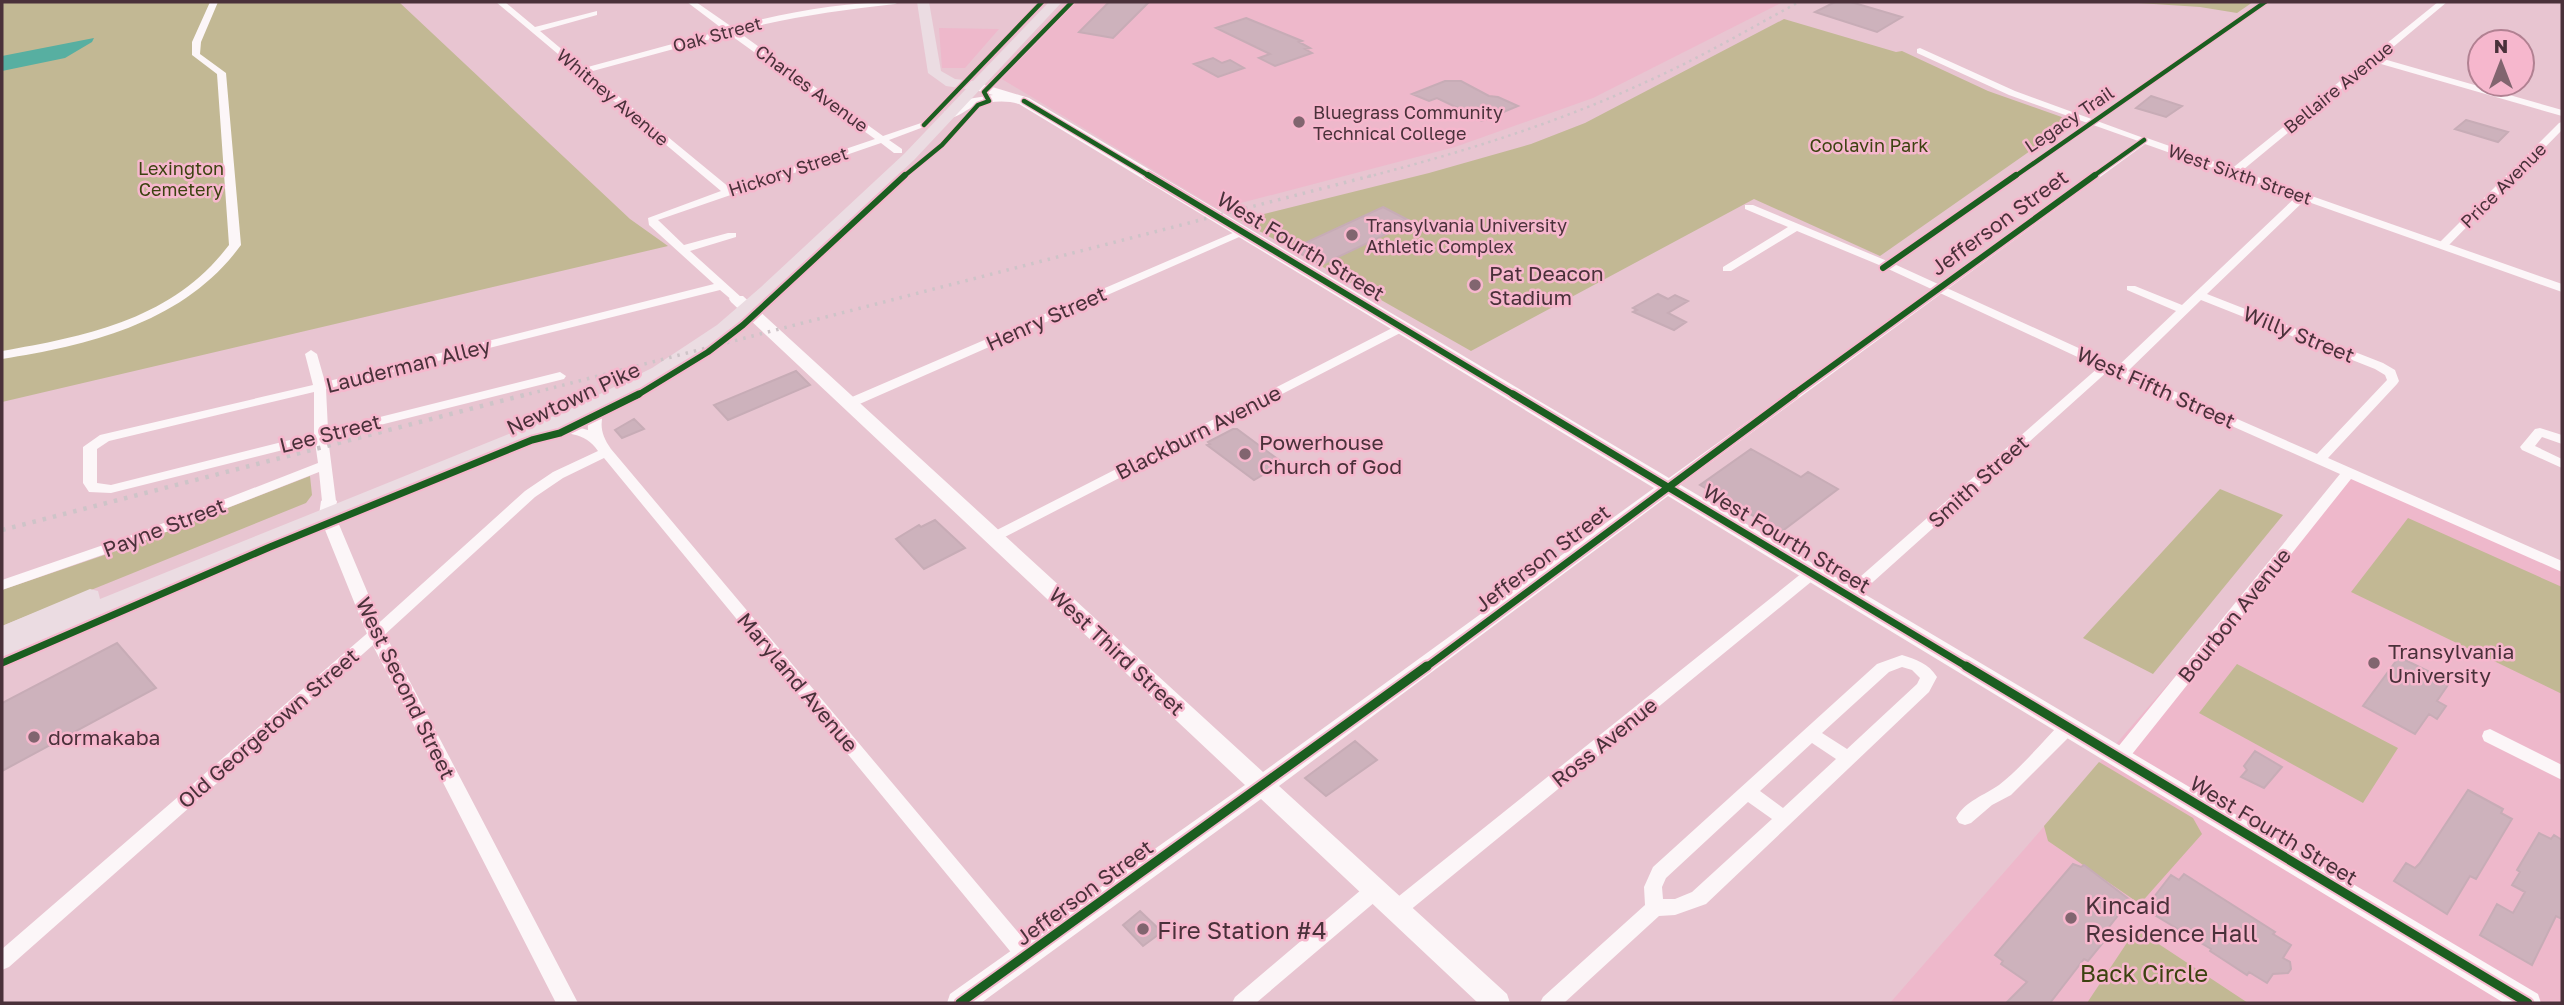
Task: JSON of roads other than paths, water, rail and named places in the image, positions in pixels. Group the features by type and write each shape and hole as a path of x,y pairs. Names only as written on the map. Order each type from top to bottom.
{"main road":[{"path":"923,2 934,70 941,78 974,83"},
{"name":"Newtown Pike","path":"2,651 605,387 672,348 742,304 880,186 950,115 1042,2"},
{"name":"Newtown Pike","path":"2,635 547,426 603,402 688,354 924,125 974,83 1056,2"},
{"name":"West Fourth Street","path":"974,83 1024,101 2528,1003"},
{"name":"West Fourth Street","path":"950,115 982,100 997,98 1024,101"},
{"name":"West Third Street","path":"742,304 1497,1003"},
{"name":"Jefferson Street","path":"961,1003 1262,786 1667,486"}],"street":[{"path":"2,355 85,340 131,323 182,296 214,274 235,245 221,73 196,55 194,48 212,12 214,2"},
{"name":"Whitney Avenue","path":"500,2 727,191"},
{"name":"Charles Avenue","path":"691,2 898,151"},
{"name":"Oak Street","path":"582,71 730,30 812,11 895,2"},
{"name":"Bellaire Avenue","path":"2234,172 2443,2"},
{"path":"533,30 594,13"},
{"name":"West Sixth Street","path":"1920,51 2011,93 2562,288"},
{"path":"1944,62 1955,57"},
{"path":"2372,59 2562,113"},
{"name":"Hickory Street","path":"681,250 653,223 653,218 924,125"},
{"name":"Price Avenue","path":"2443,246 2562,125"},
{"name":"Jefferson Street","path":"1667,486 2144,140"},
{"name":"Smith Street","path":"1849,596 2185,310 2303,196"},
{"name":"West Fifth Street","path":"1749,208 1938,288 2562,567"},
{"path":"1727,269 1795,228"},
{"name":"Henry Street","path":"850,403 1242,232"},
{"path":"681,250 732,235"},
{"path":"681,250 742,304"},
{"name":"Lauderman Alley","path":"100,490 94,489 90,482 90,447 95,443 721,286"},
{"path":"2132,288 2185,310"},
{"name":"Willy Street","path":"2200,295 2379,366 2394,378 2320,460"},
{"name":"Blackburn Avenue","path":"994,537 1402,327"},
{"name":"West Second Street","path":"311,354 320,387 321,435 328,508 376,634 567,1003"},
{"name":"Lee Street","path":"100,490 125,486 560,376"},
{"path":"547,426 568,428 594,437 594,417 603,402"},
{"path":"2562,440 2540,432 2527,447 2562,464"},
{"name":"Maryland Avenue","path":"594,437 1026,956"},
{"name":"Old Georgetown Street","path":"2,961 376,634 536,489 606,452"},
{"name":"Payne Street","path":"2,585 143,537 324,465"},
{"name":"Bourbon Avenue","path":"2119,758 2350,472"},
{"name":"Ross Avenue","path":"1396,910 1812,573"},
{"path":"1550,1003 1655,908 1675,907 1699,898 1923,688 1929,677 1924,670 1902,661 1889,663 1659,873 1653,887 1655,908"},
{"path":"1965,818 1986,800 2004,790 2067,727"},
{"path":"1812,735 1847,758"},
{"path":"2490,736 2562,773"},
{"path":"1748,792 1783,818"},
{"path":"1242,1003 1375,890"}],"railway":[{"path":"1367,177 1474,147 1580,110 1686,63 1799,2"},
{"path":"521,396 1374,175"},
{"path":"2,530 528,394"}],"place":[{"name":"Bluegrass Community Technical College","path":"1299,122"},
{"name":"Transylvania University Athletic Complex","path":"1352,235"},
{"name":"Pat Deacon Stadium","path":"1475,285"},
{"name":"Powerhouse Church of God","path":"1245,454"},
{"name":"Transylvania University","path":"2374,663"},
{"name":"dormakaba","path":"34,737"},
{"name":"Kincaid Residence Hall","path":"2071,918"},
{"name":"Fire Station #4","path":"1143,929"}],"park label":[{"name":"Coolavin Park","path":"1869,145"},
{"name":"Lexington Cemetery","path":"181,178"},
{"name":"Back Circle","path":"2144,972"}]}
